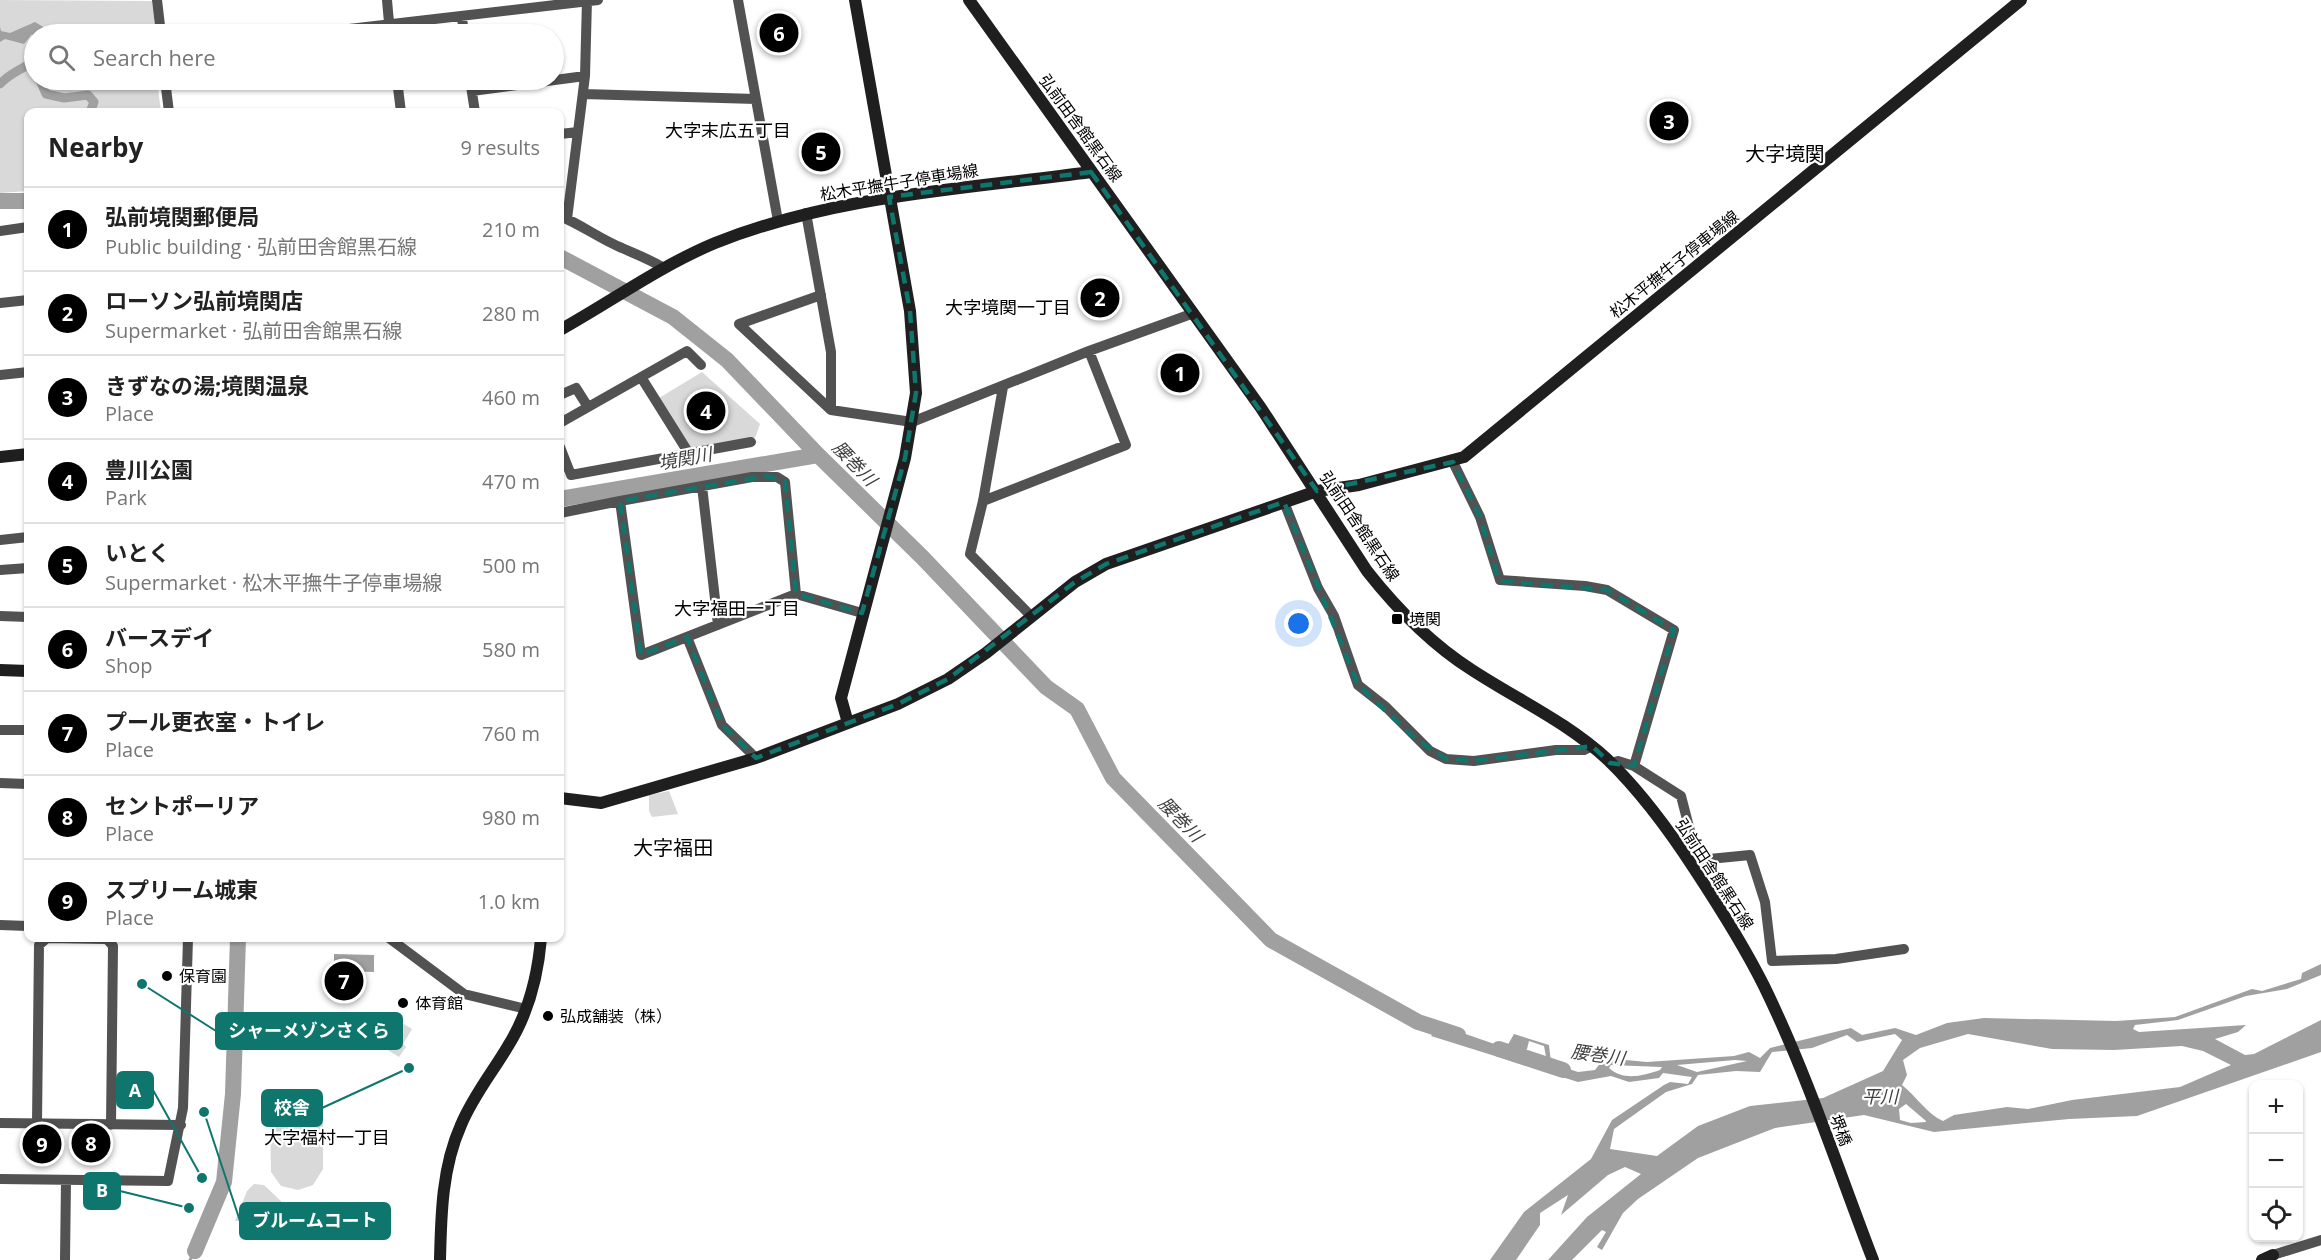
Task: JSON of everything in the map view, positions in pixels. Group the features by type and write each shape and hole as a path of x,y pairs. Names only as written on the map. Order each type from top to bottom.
{"main road":[{"path":"848,723 842,698 862,613 894,499 912,422 916,393 915,352 855,0"},
{"name":"弘前田舎館黒石線","path":"969,0 1194,313 1317,492 1367,572 1403,614 1471,669 1555,719 1592,746 1650,804 1693,860 1752,963 1776,1014"},
{"name":"松木平撫牛子停車場線","path":"564,798 601,803 756,758 908,699 948,679 986,653 1076,582 1106,564 1317,492 1359,485 1454,462 1477,447 2021,0"},
{"name":"松木平撫牛子停車場線","path":"564,328 664,268 714,244 778,221 806,213 889,197 1091,172"},
{"path":"0,457 24,454"},
{"path":"0,670 24,670"},
{"path":"440,1260 445,1180 460,1127 471,1103 509,1046 526,1009 539,959 541,942"},
{"name":"堺橋","path":"1776,1014 1798,1062 1873,1260"}],"street":[{"path":"157,0 159,24"},
{"path":"387,0 389,24"},
{"path":"426,24 591,0 583,94 564,211"},
{"path":"738,0 778,221"},
{"path":"462,18 463,24"},
{"path":"564,78 585,76"},
{"path":"166,90 168,108"},
{"path":"398,90 400,108"},
{"path":"472,90 474,108"},
{"path":"583,94 756,99"},
{"path":"564,134 578,132"},
{"path":"806,213 831,352 831,410"},
{"path":"564,218 622,248 643,254 664,268"},
{"path":"0,231 24,228"},
{"path":"821,295 739,324 831,410 912,422 1089,351 1194,313"},
{"path":"0,303 24,300"},
{"path":"564,421 687,351 701,365"},
{"path":"983,501 1126,445 1089,351"},
{"path":"0,375 24,372"},
{"path":"641,377 688,452"},
{"path":"1003,387 983,501 970,554 1032,617"},
{"path":"564,393 576,388 588,407"},
{"path":"564,457 571,475 751,442"},
{"path":"1454,462 1480,517 1500,580 1585,586 1606,590 1674,630 1634,765"},
{"path":"564,512 702,486 767,476 777,477 785,483 796,594"},
{"path":"702,486 718,625"},
{"path":"620,501 641,655 796,594 862,613"},
{"path":"1284,502 1318,588 1334,616 1358,685 1386,707 1430,751 1446,759 1474,761 1556,750 1584,750 1592,746"},
{"path":"0,540 24,537"},
{"path":"0,570 24,568"},
{"path":"0,616 24,617"},
{"path":"687,637 722,726 756,758"},
{"path":"0,730 24,730"},
{"path":"1610,763 1618,761 1634,765 1681,796 1693,860 1750,855 1764,902 1772,961 1836,959 1904,949"},
{"path":"0,783 24,784"},
{"path":"0,925 24,926"},
{"path":"37,1124 39,945 42,942"},
{"path":"110,942 113,946 111,1125"},
{"path":"0,1179 168,1181 182,1125 188,942"},
{"path":"394,942 464,994 526,1009"},
{"path":"0,1123 182,1125"},
{"path":"65,1260 66,1180"},
{"path":"2268,1258 2321,1240"}],"highlighted area":[{"path":"1091,172 1317,491 1453,462 1480,517 1499,581 1607,590 1674,630 1634,766 1610,763 1592,746 1474,761 1446,759 1416,739 1358,685 1284,502 1106,564 1075,582 948,679 898,704 756,758 722,725 687,637 641,655 620,501 767,476 785,482 796,594 862,613 905,458 916,393 910,311 889,197"}],"shaded area":[{"path":"0,0 152,1 155,24 24,24 24,90 158,90 160,108 24,108 24,191 0,193"},
{"path":"702,372 760,424 755,438 691,448 659,398"},
{"path":"669,791 678,814 652,817 649,811 649,795"},
{"path":"397,1020 412,1029 403,1044 406,1047 399,1057 381,1046"},
{"path":"294,1089 314,1095 323,1110 323,1169 313,1185 298,1190 281,1186 271,1172 270,1110 277,1095"},
{"path":"254,1184 264,1185 284,1204 284,1217 280,1222 235,1221 247,1191"}],"water":[{"path":"0,27 1,31 10,33 24,27 24,44 5,39 0,42"},
{"path":"334,954 374,955 374,972 334,971"},
{"name":"平川","path":"2321,964 2321,975 2287,989 2246,996 2178,1020 2135,1025 2133,1029 2139,1032 2246,1025 2238,1032 2215,1039 2245,1055 2254,1054 2321,1020 2321,1052 2137,1116 2069,1119 1934,1132 1864,1115 1775,1128 1698,1158 1638,1199 1623,1213 1602,1250 1597,1247 1606,1232 1602,1230 1572,1260 1548,1260 1587,1217 1641,1174 1625,1167 1608,1175 1561,1215 1568,1195 1540,1213 1540,1225 1516,1260 1490,1260 1524,1212 1591,1159 1612,1120 1664,1085 1670,1082 1688,1084 1692,1077 1663,1073 1659,1078 1629,1082 1611,1076 1578,1082 1431,1036 1444,1023 1454,1030 1506,1048 1514,1034 1549,1045 1551,1063 1578,1072 1595,1070 1604,1058 1647,1062 1734,1056 1749,1052 1760,1058 1770,1048 1851,1028 1862,1035 1895,1028 1916,1035 1947,1023 1984,1018 2116,1021 2175,1017 2252,989 2262,991 2301,979 2302,973","holes":["1895,1034 1902,1040 1883,1071 1823,1098 1750,1106 1698,1126 1657,1156 1610,1149 1614,1129 1666,1092 1692,1084 1698,1075 1736,1071 1760,1072 1772,1052 1812,1048 1847,1035 1857,1042","1968,1034 2052,1049 2114,1050 2182,1046 2203,1051 2231,1065 2180,1087 2072,1100 2028,1109 2007,1107 1954,1115 1943,1121 1932,1114 1902,1085 1907,1075 1903,1060 1920,1048","1529,1041 1544,1046 1547,1062 1541,1065 1522,1060 1520,1053 1527,1049","1747,1061 1697,1072 1677,1065","1611,1065 1662,1067 1660,1070 1640,1075 1627,1076 1609,1068","1906,1104 1926,1122 1911,1123 1900,1120 1899,1109"]}],"waterway":[{"path":"0,84 24,67"},
{"path":"44,90 46,94 64,98 88,95 94,102 92,108"},
{"name":"腰巻川","path":"0,201 24,201"},
{"name":"腰巻川","path":"564,259 673,317 727,360 818,455 923,558 1046,687 1077,709 1113,778 1271,940 1418,1022 1458,1035"},
{"name":"境関川","path":"564,498 818,455"},
{"name":"境関川","path":"195,1251 224,1182 233,1094 238,942"},
{"name":"腰巻川","path":"1499,1049 1563,1070"},
{"path":"190,1260 195,1251"}],"place":[{"name":"バースデイ","path":"779,33"},
{"name":"きずなの湯;境関温泉","path":"1669,121"},
{"name":"いとく","path":"821,152"},
{"name":"ローソン弘前境関店","path":"1100,298"},
{"name":"弘前境関郵便局","path":"1180,373"},
{"name":"豊川公園","path":"706,411"},
{"name":"境関","path":"1397,619"},
{"name":"保育園","path":"167,976"},
{"name":"プール更衣室・トイレ","path":"344,981"},
{"name":"シャーメゾンさくら","path":"142,984"},
{"name":"体育館","path":"403,1003"},
{"name":"弘成舗装（株）","path":"548,1016"},
{"name":"校舎","path":"409,1068"},
{"name":"ブルームコート","path":"204,1112"},
{"name":"セントポーリア","path":"91,1143"},
{"name":"スプリーム城東","path":"42,1144"},
{"name":"A","path":"202,1178"},
{"name":"B","path":"189,1208"}],"district":[{"name":"大字末広五丁目","path":"728,130"},
{"name":"大字境関","path":"1785,153"},
{"name":"大字境関一丁目","path":"1008,307"},
{"name":"大字福田一丁目","path":"737,608"},
{"name":"大字福田","path":"673,847"},
{"name":"大字福村一丁目","path":"327,1137"}]}
